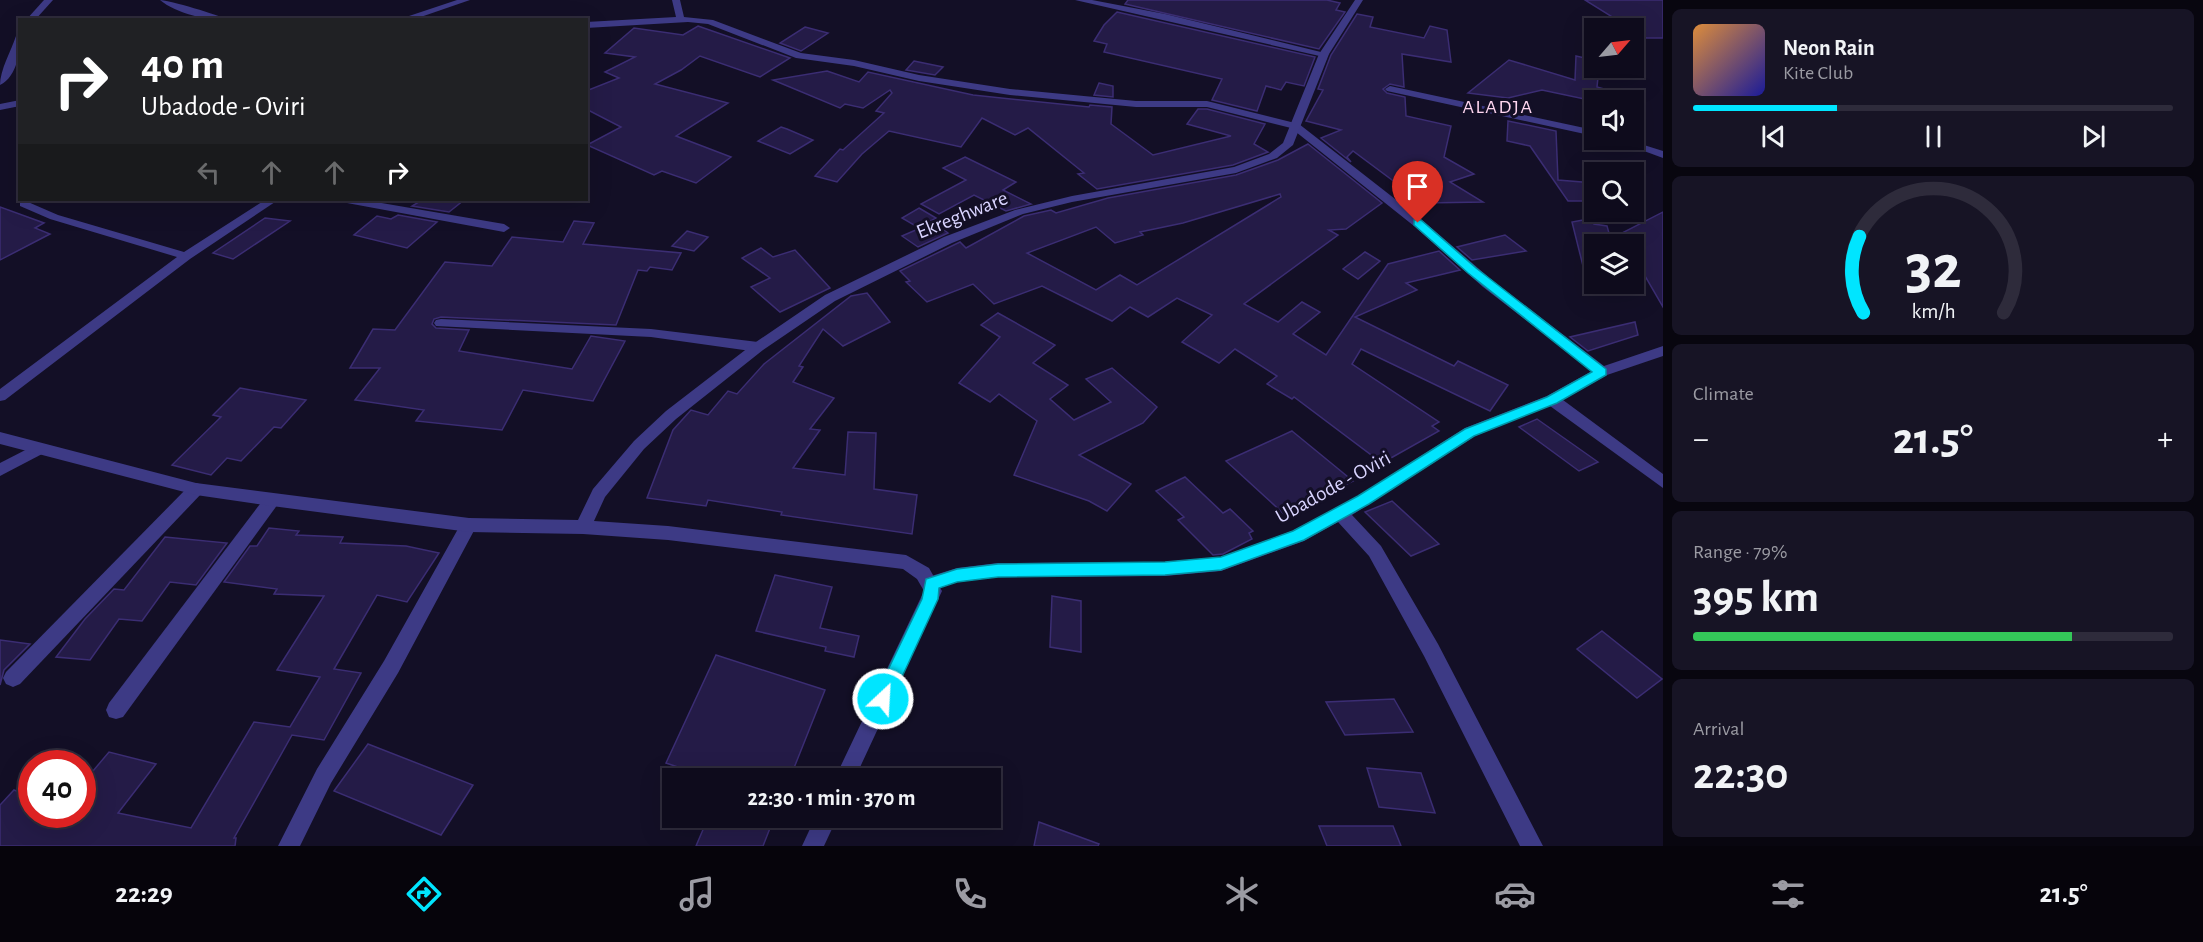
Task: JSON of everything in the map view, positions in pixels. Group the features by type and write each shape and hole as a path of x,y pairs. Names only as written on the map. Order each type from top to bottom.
{"street":[{"path":"32,18 50,0"},
{"path":"164,0 182,9 216,18"},
{"path":"408,18 466,0"},
{"path":"676,0 681,20"},
{"path":"1079,0 1165,17 1324,54"},
{"name":"Ekreghware","path":"583,527 599,493 639,445 671,415 758,346 830,298 948,240 1019,212 1072,199 1236,170 1256,164 1288,145 1324,54 1359,0"},
{"path":"182,9 192,5"},
{"path":"588,25 681,20 710,22 799,56 854,63 919,78 1010,92 1113,102 1207,104 1295,126 1418,223 1480,278 1602,372"},
{"path":"0,82 9,70 18,42"},
{"path":"1390,89 1584,131"},
{"path":"0,107 18,104"},
{"path":"1644,149 1663,155"},
{"path":"0,396 186,256 270,201"},
{"path":"353,201 504,228"},
{"path":"24,204 54,217 186,256"},
{"path":"441,323 651,333 758,346"},
{"name":"Ubadode - Oviri","path":"931,584 957,575 998,570 1165,569 1221,564 1298,536 1340,513 1470,432 1552,400 1602,372 1663,351"},
{"path":"1552,400 1663,482"},
{"path":"0,438 196,489 272,500 469,525 583,527 668,533 906,562 925,575 931,584 930,599 850,768"},
{"path":"0,470 39,448"},
{"path":"13,678 196,489"},
{"path":"116,710 272,500"},
{"path":"1340,513 1375,551 1431,650 1532,846"},
{"path":"289,846 324,776 391,667 469,525"},
{"path":"813,846 821,828"}],"building":[{"path":"1128,0 1327,0 1340,3 1336,10 1345,12 1319,49 1125,4"},
{"path":"1585,0 1663,0 1663,38 1644,37 1644,18 1614,18"},
{"path":"1117,12 1315,57 1304,86 1286,82 1281,90 1266,86 1257,111 1212,100 1222,79 1104,52 1107,44 1094,41 1104,25"},
{"path":"1357,14 1373,17 1370,27 1424,38 1430,26 1447,30 1451,62 1402,54 1404,87 1390,84 1383,89 1387,93 1405,97 1406,116 1451,126 1444,157 1474,174 1450,182 1483,202 1423,203 1353,151 1347,157 1351,162 1321,138 1341,130 1306,121 1323,90 1318,89 1331,55"},
{"path":"698,26 790,58 760,77 700,56 681,70 655,84 728,103 676,136 731,157 696,183 662,171 654,175 588,145 621,127 588,110 588,90 619,78 605,72 635,57 605,53 634,28 683,35"},
{"path":"805,27 828,33 801,51 780,43"},
{"path":"1576,56 1584,58 1584,78 1598,78 1597,87 1608,90 1584,90 1584,99 1542,90 1508,98 1468,93 1509,60 1575,80"},
{"path":"914,61 943,67 935,75 906,70"},
{"path":"827,71 859,82 868,72 973,95 1089,107 1090,105 1112,107 1111,124 1153,155 1231,136 1187,124 1198,109 1207,109 1265,124 1254,144 1268,152 1233,165 1097,189 1078,174 1084,173 1028,128 1015,135 982,118 961,147 889,131 862,154 837,182 815,176 840,149 843,150 884,113 876,111 892,93 890,90 863,108 845,104 840,108 773,80"},
{"path":"1099,83 1113,86 1113,97 1094,95"},
{"path":"1508,121 1556,131 1558,180 1584,182 1584,201 1568,201 1530,146 1507,141"},
{"path":"781,127 813,140 790,154 758,141"},
{"path":"1308,144 1382,203 1346,229 1329,230 1338,235 1244,304 1278,322 1302,302 1320,312 1293,334 1326,355 1388,264 1439,251 1460,270 1406,283 1417,290 1355,317 1454,366 1458,361 1508,385 1490,411 1361,349 1352,364 1439,422 1432,426 1439,431 1382,463 1294,397 1292,399 1267,384 1277,376 1235,349 1219,363 1182,342 1212,315 1177,298 1148,317 1130,307 1112,321 1042,286 994,304 973,284 927,302 906,282 910,281 900,271 960,242 966,248 1024,216 1051,210 1056,213 1108,198 1236,175 1278,160","holes":["1280,194 1281,197 1137,285 1120,275 1096,290 1027,253 1096,227 1115,243 1143,235 1140,232 1183,223"]},
{"path":"965,157 1016,182 1003,190 1031,204 1006,211 974,195 939,214 921,204 966,180 943,168"},
{"path":"420,201 463,201 449,212 412,206"},
{"path":"0,207 44,223 35,228 50,234 0,260"},
{"path":"919,208 936,218 919,228 902,218"},
{"path":"1663,212 1663,307 1644,274 1644,234 1620,234"},
{"path":"398,215 437,222 407,248 354,235 377,216 391,219"},
{"path":"265,218 290,221 233,259 213,253"},
{"path":"1584,220 1584,222 1607,226 1609,234 1584,234 1584,270 1572,222"},
{"path":"574,221 594,223 583,244 681,253 672,270 650,267 647,271 638,270 616,325 441,317 434,319 432,324 436,328 469,330 459,351 572,369 591,336 625,341 593,401 523,390 502,430 416,421 424,410 355,400 380,368 350,368 373,329 395,330 445,262 492,266 512,237 563,242"},
{"path":"934,222 948,233 918,247 902,236"},
{"path":"687,231 708,237 694,251 672,246"},
{"path":"1505,235 1526,251 1472,260 1457,247"},
{"path":"761,248 773,257 795,250 830,288 780,312 751,287 770,278 742,258"},
{"path":"1365,252 1380,261 1358,279 1343,269"},
{"path":"867,293 890,322 843,346 823,329 799,366 803,367 793,382 834,398 810,429 820,430 793,468 845,475 848,432 876,433 874,489 917,495 912,534 781,515 782,512 708,500 706,506 647,498 673,430 691,410 708,415 728,391 737,394 764,364 851,296"},
{"path":"998,313 1055,345 1033,363 1068,385 1050,399 1074,420 1111,402 1086,379 1112,368 1157,407 1143,423 1079,455 1131,484 1107,511 1089,501 1014,475 1037,421 999,394 990,402 959,383 1000,337 981,325"},
{"path":"1635,322 1638,335 1588,351 1570,337"},
{"path":"240,388 306,400 281,428 274,427 241,461 227,458 211,475 172,465 221,417 213,415"},
{"path":"1537,419 1598,462 1579,471 1519,427"},
{"path":"1292,431 1353,481 1285,515 1226,461"},
{"path":"1185,477 1223,513 1230,509 1253,531 1249,533 1252,539 1223,554 1213,555 1178,520 1184,517 1156,491"},
{"path":"1392,501 1439,544 1411,556 1365,512"},
{"path":"269,528 299,531 296,535 343,537 340,543 406,546 439,553 407,602 377,595 334,669 361,673 324,740 292,735 234,838 236,838 235,846 0,846 0,805 14,790 18,792 18,828 96,828 96,767 109,752 156,764 118,813 191,828 254,722 290,727 320,677 277,670 324,596 274,594 277,589 224,582 250,546 257,546"},
{"path":"165,537 227,543 196,585 170,582 142,621 119,619 90,660 56,657 85,619 114,589 124,590"},
{"path":"775,575 832,587 820,628 859,636 854,657 825,651 826,647 756,631"},
{"path":"1052,596 1081,601 1081,652 1050,647"},
{"path":"1602,631 1662,679 1637,698 1577,649"},
{"path":"0,640 30,644 4,670 0,685"},
{"path":"716,655 825,690 794,768 681,768 666,763"},
{"path":"1394,699 1413,732 1345,735 1326,702"},
{"path":"368,744 473,785 441,835 334,791"},
{"path":"1367,768 1421,773 1435,813 1379,807"},
{"path":"1039,822 1099,844 1098,846 1034,846"},
{"path":"1319,826 1393,826 1401,846 1327,846"},
{"path":"704,828 770,828 763,846 696,846"}],"district":[{"name":"ALADJA","path":"1498,107"}],"route":[{"path":"883,699 930,599 933,591 931,584 957,575 998,570 1165,569 1221,564 1298,536 1364,500 1470,432 1552,400 1602,372 1455,258 1418,223"}]}
